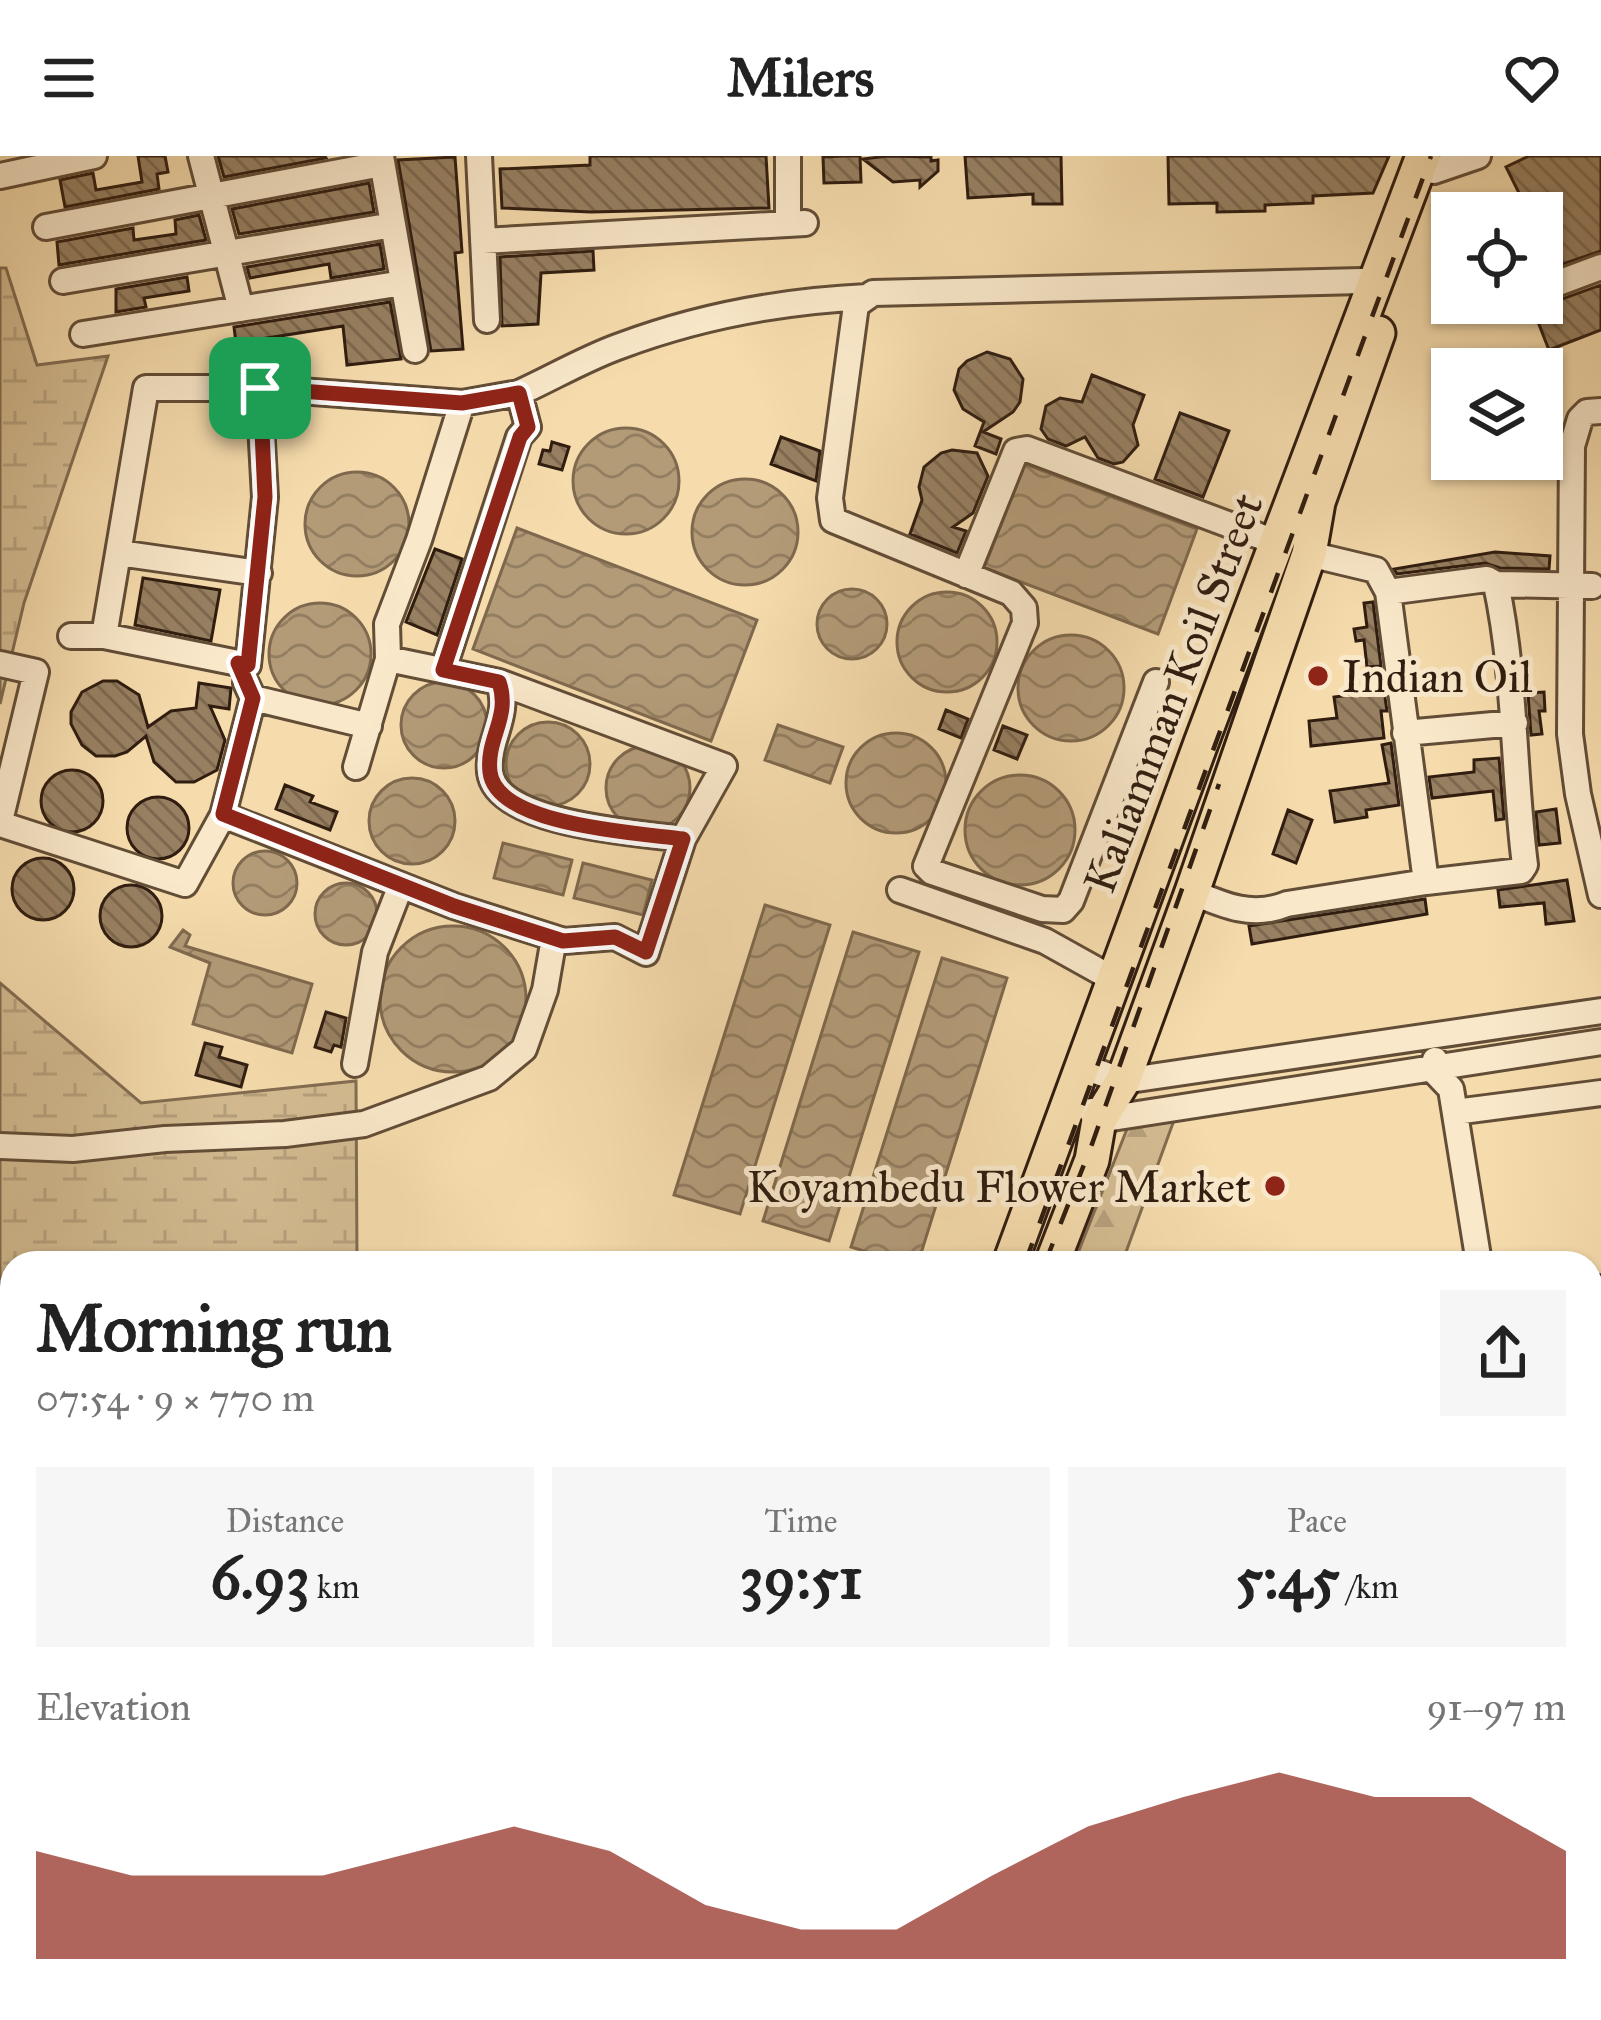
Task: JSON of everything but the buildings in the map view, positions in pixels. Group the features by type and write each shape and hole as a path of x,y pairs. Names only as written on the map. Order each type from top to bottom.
{"main road":[{"name":"Kaliamman Koil Street","path":"1057,1251 1092,1160 1099,1120 1123,1081 1192,892 1374,284 1432,161"},
{"name":"Kaliamman Koil Street","path":"1015,1251 1115,980 1293,548 1318,502 1432,161"}],"street":[{"path":"0,176 94,156"},
{"path":"201,156 241,308"},
{"path":"479,156 487,320"},
{"path":"483,242 797,223 788,156"},
{"path":"1432,161 1478,156"},
{"path":"46,226 382,160 415,350"},
{"path":"63,281 393,225"},
{"path":"1563,281 1601,267"},
{"path":"83,334 403,283"},
{"path":"1156,682 1071,901 1063,910 1042,909 926,866 1025,622 1024,608 1011,593 833,520 829,510 856,305 873,293 1374,284"},
{"path":"104,636 146,388 260,388 462,403 519,393 619,346 725,314 801,300 867,297"},
{"path":"71,637 104,636 248,665 265,497 260,388"},
{"path":"443,670 520,437 528,427 519,393"},
{"path":"356,767 388,659 387,624 462,403"},
{"path":"1601,411 1587,412 1580,419 1572,446 1581,586 1570,734 1601,895"},
{"path":"966,575 1016,451 1027,449 1293,548 1376,570 1388,592 1426,882"},
{"path":"118,553 260,573"},
{"path":"1388,592 1480,580 1581,586"},
{"path":"1192,892 1238,911 1272,910 1525,867 1518,820 1515,723 1496,584"},
{"path":"223,814 401,885 563,941 615,937 646,952 683,839 724,766 499,682 388,659"},
{"path":"0,664 36,672 0,822 185,884 223,814 253,698 238,663"},
{"path":"499,682 506,701 490,772 499,793 531,812 593,827 683,839"},
{"path":"253,698 369,726"},
{"path":"1405,734 1515,723"},
{"path":"355,1064 375,952 401,885"},
{"path":"899,890 1045,941 1115,980"},
{"path":"0,1146 73,1149 364,1124 489,1078 524,1049 545,990 554,938"},
{"path":"1601,1011 1123,1081 1079,1080 1099,1120 1601,1042"},
{"path":"1432,1070 1445,1035"},
{"path":"1432,1070 1451,1089 1477,1251"},
{"path":"1455,1112 1601,1093"}],"green space":[{"path":"0,268 6,268 37,365 108,356 24,603 0,704"},
{"path":"0,983 141,1103 356,1081 357,1251 0,1251"},
{"path":"1177,1112 1126,1251 1079,1251 1127,1129 1134,1122"}],"water":[{"path":"626,428 646,432 664,443 675,461 679,481 675,501 664,519 646,530 626,534 606,530 588,519 577,501 573,481 577,461 588,443 606,432"},
{"path":"1025,464 1197,529 1158,634 984,568"},
{"path":"357,472 377,476 400,495 409,524 405,544 386,567 357,576 337,572 314,553 305,524 309,504 328,481"},
{"path":"745,479 765,483 783,494 794,512 798,532 794,552 783,570 765,581 745,585 725,581 707,570 696,552 692,532 696,512 707,494 725,483"},
{"path":"517,528 757,620 711,741 473,649"},
{"path":"852,589 877,599 887,624 877,649 852,659 827,649 817,624 827,599"},
{"path":"947,592 983,606 997,642 983,678 947,692 911,678 897,642 911,606"},
{"path":"320,603 340,606 363,625 371,654 368,674 349,697 320,705 300,702 277,683 269,654 272,634 291,611"},
{"path":"1071,635 1091,639 1109,650 1120,668 1124,688 1120,708 1109,726 1091,737 1071,741 1051,737 1033,726 1022,708 1018,688 1022,668 1033,650 1051,639"},
{"path":"444,682 474,695 487,725 474,755 444,768 414,755 401,725 414,695"},
{"path":"548,722 578,734 590,764 578,794 548,806 518,794 506,764 518,734"},
{"path":"778,725 843,747 830,783 765,760"},
{"path":"896,733 932,747 946,783 932,819 896,833 860,819 846,783 860,747"},
{"path":"648,746 664,749 677,759 687,772 687,804 677,817 664,827 648,830 632,827 619,817 609,804 606,788 609,772 619,759 632,749"},
{"path":"1020,775 1041,779 1059,791 1071,809 1075,830 1071,851 1059,869 1041,881 1020,885 999,881 981,869 969,851 965,830 969,809 981,791 999,779"},
{"path":"412,778 442,791 455,821 442,851 412,864 382,851 369,821 382,791"},
{"path":"503,843 572,860 563,895 494,878"},
{"path":"265,851 287,861 297,883 287,905 265,915 243,905 233,883 243,861"},
{"path":"583,863 652,880 643,915 574,898"},
{"path":"346,883 368,892 377,914 368,936 346,945 324,936 315,914 324,892"},
{"path":"765,905 830,925 740,1214 674,1195"},
{"path":"453,926 481,931 505,947 521,971 526,999 521,1027 505,1051 481,1067 453,1072 425,1067 401,1051 385,1027 380,999 385,971 401,947 425,931"},
{"path":"183,930 190,935 185,946 312,984 292,1053 193,1024 210,963 170,947"},
{"path":"853,932 919,952 829,1241 763,1221"},
{"path":"942,958 1007,978 922,1251 851,1247"}],"railway":[{"path":"1029,1251 1431,156"},
{"path":"1050,1251 1219,784"}],"place":[{"name":"Indian Oil","path":"1318,676"},
{"name":"Koyambedu Flower Market","path":"1275,1186"}],"route":[{"path":"260,388 462,403 519,393 528,427 520,437 443,670 499,682 506,701 490,772 499,793 531,812 593,827 683,839 646,952 615,937 563,941 454,906 223,814 253,698 238,663 248,665 260,573 265,497 260,388"}]}
